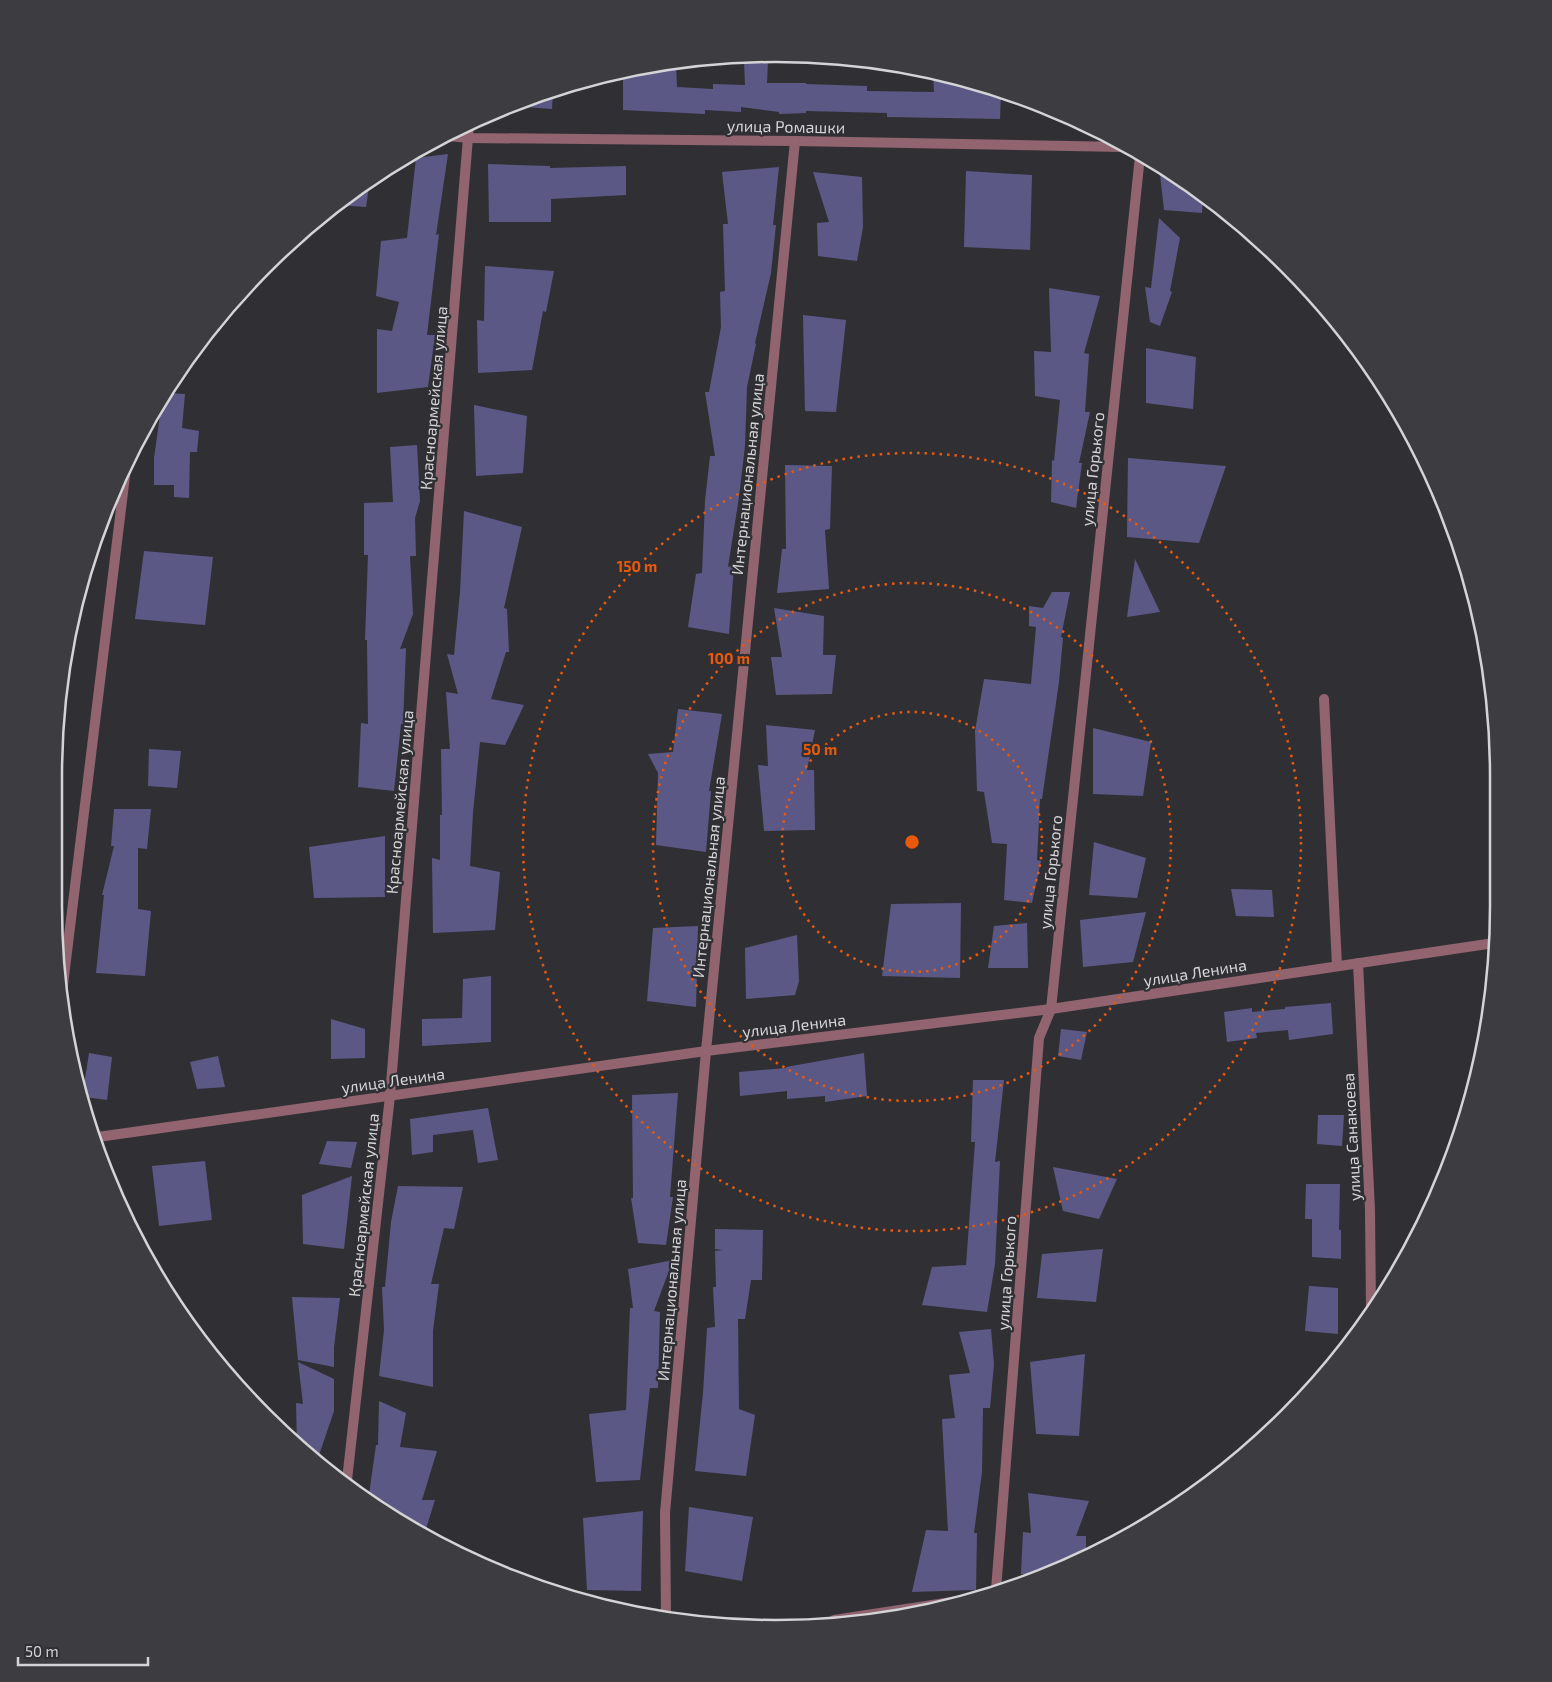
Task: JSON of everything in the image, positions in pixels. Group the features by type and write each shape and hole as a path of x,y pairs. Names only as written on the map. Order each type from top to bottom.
{"street":[{"name":"Красноармейская улица","path":"347,1476 390,1096 469,132"},
{"name":"улица Ромашки","path":"458,137 1112,147"},
{"name":"Интернациональная улица","path":"666,1610 665,1513 706,1051 795,141"},
{"name":"улица Горького","path":"996,1585 1039,1038 1050,1009 1139,162"},
{"path":"65,965 124,488"},
{"path":"1324,699 1337,966"},
{"name":"улица Ленина","path":"101,1137 706,1051 1050,1009 1488,943"},
{"name":"улица Санакоева","path":"1358,963 1370,1210 1372,1298"}],"building":[{"path":"768,62 767,83 867,86 867,91 934,92 933,80 1001,99 1000,119 887,117 887,113 806,111 806,113 779,114 779,112 741,107 741,112 705,110 705,114 623,110 623,79 637,76 676,70 677,87 713,89 713,84 745,85 744,63"},
{"path":"553,98 552,109 528,107"},
{"path":"448,154 436,235 439,234 427,335 435,335 428,387 377,393 377,329 392,331 399,302 376,296 381,241 407,238 416,160 420,158"},
{"path":"488,164 550,166 550,168 626,166 626,195 551,199 551,222 489,222"},
{"path":"779,167 773,225 776,225 771,273 747,387 745,446 728,567 734,565 729,634 688,627 696,574 702,573 705,501 710,456 715,456 705,392 709,392 721,327 720,292 725,291 723,224 728,224 722,172"},
{"path":"966,171 1032,175 1030,250 964,247"},
{"path":"813,172 862,177 863,227 857,261 818,256 817,223 829,222"},
{"path":"1160,175 1203,205 1202,213 1164,210"},
{"path":"368,191 366,207 348,206"},
{"path":"1159,218 1180,238 1170,291 1172,292 1160,326 1150,322 1145,287 1151,288"},
{"path":"485,266 554,271 546,312 543,311 532,370 478,373 477,320 484,321"},
{"path":"1049,288 1100,296 1084,353 1089,354 1085,412 1090,412 1079,463 1082,463 1076,508 1051,502 1052,460 1054,461 1060,400 1035,396 1034,351 1051,352"},
{"path":"803,315 846,320 836,412 805,411"},
{"path":"1146,348 1196,357 1193,409 1146,403"},
{"path":"174,393 185,394 182,428 199,431 197,452 190,452 189,498 174,497 174,485 154,485 154,458 160,416"},
{"path":"474,405 527,416 523,473 476,476"},
{"path":"417,445 420,501 415,518 416,556 410,556 413,614 400,649 406,648 403,724 401,724 394,791 358,787 361,723 368,724 367,640 365,640 368,555 364,555 364,503 393,502 390,447"},
{"path":"1128,458 1226,466 1199,543 1127,537"},
{"path":"785,465 832,466 830,529 825,530 829,589 777,593 782,549 786,549"},
{"path":"464,511 522,527 504,608 507,609 509,652 506,652 491,699 524,705 505,745 480,742 470,866 500,872 495,930 433,933 432,858 440,860 440,815 442,815 441,749 450,749 446,692 458,694 447,654 454,655 460,592"},
{"path":"144,551 213,557 205,625 135,619"},
{"path":"1135,559 1160,612 1127,617"},
{"path":"1052,592 1070,592 1061,637 1063,638 1059,682 1042,799 1040,799 1037,860 1041,861 1032,903 1004,900 1007,844 992,843 984,792 977,791 975,731 984,679 1031,684 1036,627 1029,626 1029,606 1043,608"},
{"path":"774,608 824,616 823,655 836,655 832,694 776,695 771,657 782,657"},
{"path":"678,709 722,714 709,791 711,791 706,852 656,845 658,773 648,754 673,752"},
{"path":"766,725 815,730 807,770 814,770 815,830 764,831 758,765 768,766"},
{"path":"1093,728 1151,742 1143,796 1093,794"},
{"path":"149,749 181,751 177,788 148,786"},
{"path":"114,809 151,809 147,849 138,848 138,909 151,911 145,976 96,973 104,895 102,895 114,846 111,846"},
{"path":"385,836 385,897 314,898 309,847"},
{"path":"1094,842 1146,858 1137,898 1089,895"},
{"path":"1231,889 1272,890 1274,917 1236,916"},
{"path":"961,903 960,978 882,976 891,904"},
{"path":"1146,912 1133,962 1083,967 1080,920"},
{"path":"1027,923 1028,968 988,968 994,926"},
{"path":"698,926 696,1007 647,1001 653,928"},
{"path":"797,935 799,981 795,995 746,999 745,948"},
{"path":"491,976 491,1042 422,1046 422,1019 462,1018 463,979"},
{"path":"1331,1003 1333,1034 1289,1040 1288,1030 1256,1033 1257,1038 1227,1042 1224,1012 1252,1008 1252,1012"},
{"path":"331,1019 365,1029 365,1058 331,1059"},
{"path":"1061,1029 1087,1032 1081,1060 1058,1056"},
{"path":"89,1053 112,1057 107,1100 89,1098 85,1081"},
{"path":"864,1053 867,1096 825,1102 825,1096 787,1099 787,1091 740,1096 739,1072 786,1068"},
{"path":"218,1056 225,1087 197,1089 190,1062"},
{"path":"973,1080 1004,1080 995,1162 1000,1161 995,1264 987,1312 922,1305 932,1267 966,1265 975,1142 971,1142"},
{"path":"678,1093 670,1197 673,1197 666,1245 638,1243 631,1198 633,1198 632,1095"},
{"path":"488,1108 498,1160 478,1163 473,1130 433,1135 433,1152 412,1155 410,1119"},
{"path":"1318,1115 1344,1115 1342,1146 1317,1144"},
{"path":"327,1141 357,1142 351,1168 319,1164"},
{"path":"205,1161 212,1220 159,1226 152,1166"},
{"path":"1053,1167 1117,1179 1099,1219 1063,1211"},
{"path":"352,1176 344,1249 303,1244 302,1195"},
{"path":"1306,1184 1340,1184 1339,1230 1341,1230 1341,1259 1312,1257 1312,1219 1305,1219"},
{"path":"398,1186 463,1187 454,1229 444,1228 431,1284 439,1284 433,1331 433,1387 379,1376 384,1330 382,1287 385,1287 391,1222"},
{"path":"715,1229 763,1230 762,1280 751,1280 745,1319 738,1319 739,1409 755,1415 746,1476 695,1471 707,1328 715,1327 713,1287 716,1287 715,1251 723,1250 715,1249"},
{"path":"1103,1249 1096,1302 1037,1298 1042,1254"},
{"path":"673,1260 654,1311 660,1312 658,1388 650,1388 640,1480 596,1482 589,1414 626,1410 630,1308 633,1308 628,1269"},
{"path":"1309,1286 1338,1288 1338,1334 1305,1331"},
{"path":"292,1297 340,1298 334,1347 334,1367 298,1360"},
{"path":"991,1329 994,1364 990,1408 983,1408 982,1472 974,1533 977,1533 976,1590 912,1592 926,1530 948,1531 942,1419 955,1418 949,1375 970,1373 959,1332"},
{"path":"1085,1354 1079,1436 1036,1434 1030,1362"},
{"path":"298,1362 334,1379 334,1411 320,1453 297,1434 296,1403 303,1404"},
{"path":"379,1401 406,1413 400,1447 437,1451 422,1500 435,1500 426,1528 369,1492 376,1445 378,1445"},
{"path":"1028,1493 1089,1501 1076,1536 1086,1536 1086,1549 1049,1565 1021,1574 1023,1532 1031,1533"},
{"path":"689,1507 753,1517 742,1581 685,1571"},
{"path":"643,1511 641,1591 587,1590 583,1518"}]}
